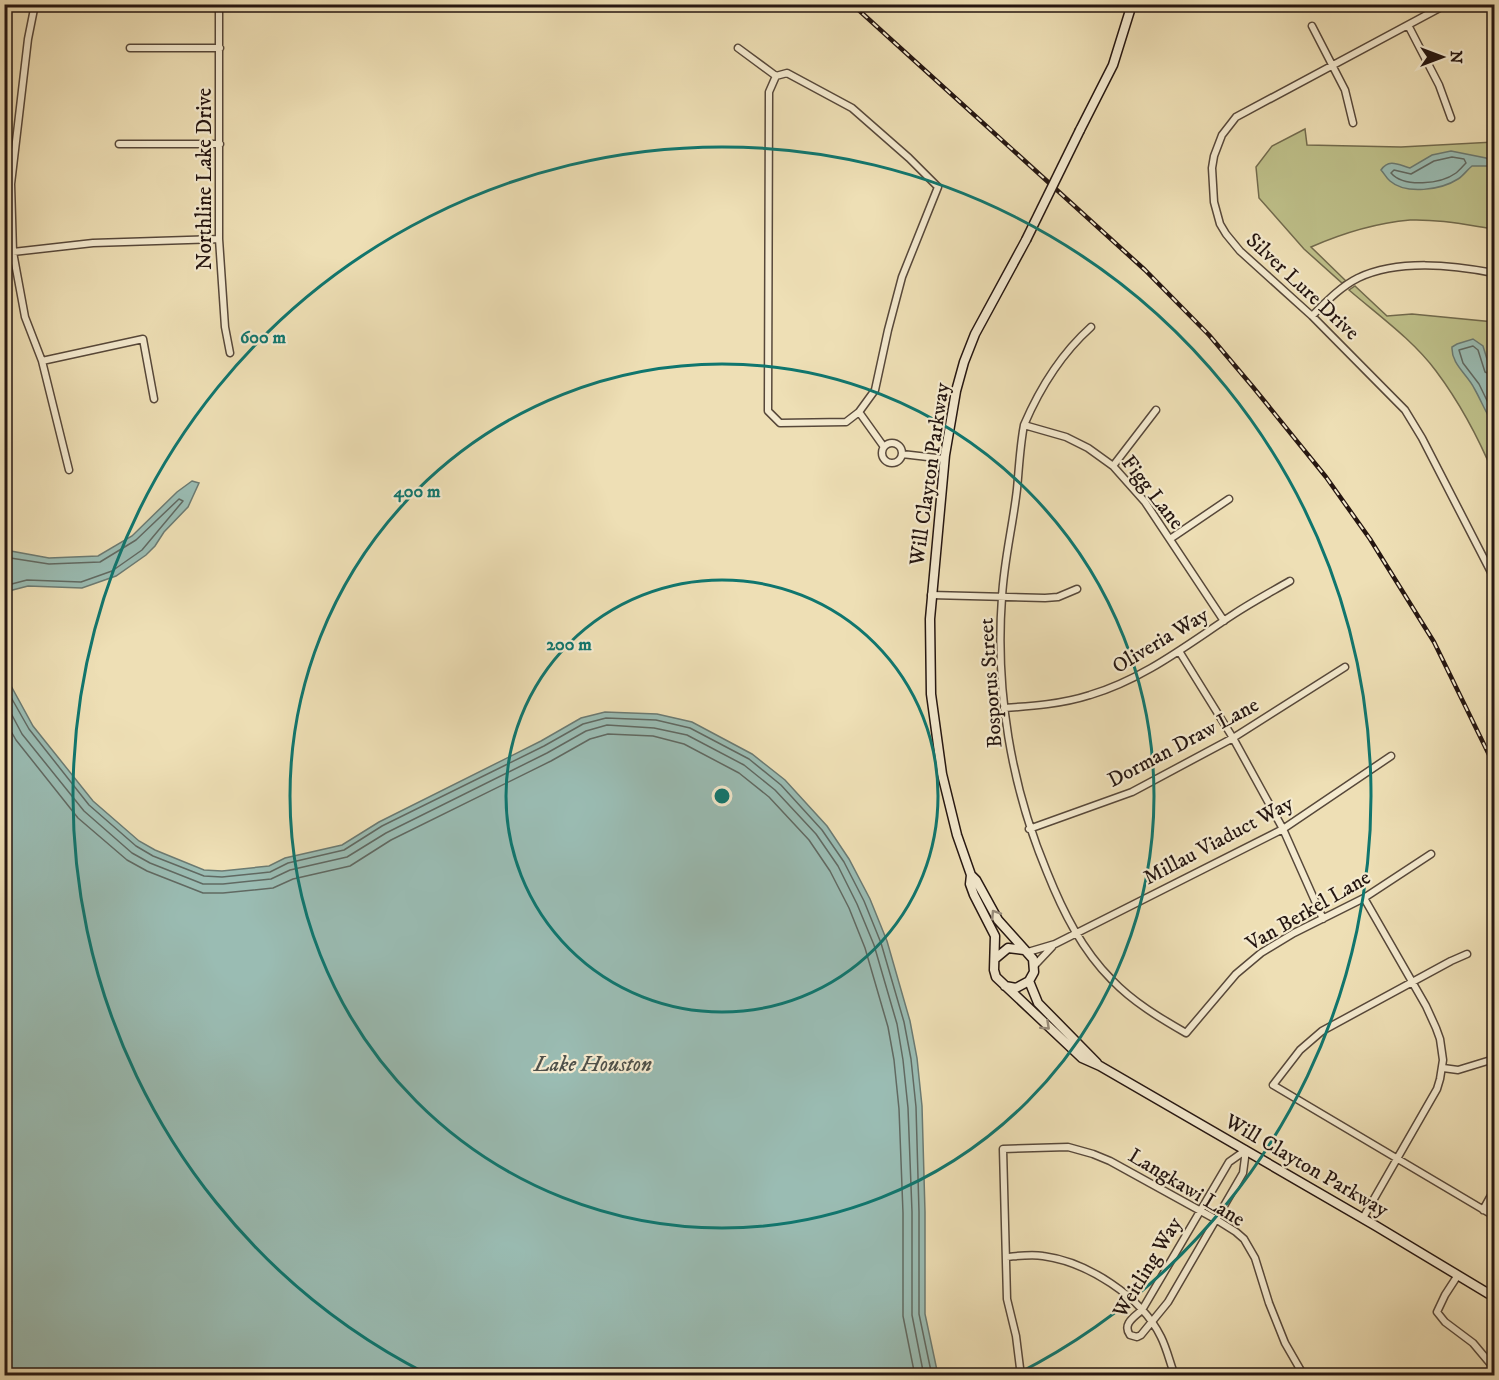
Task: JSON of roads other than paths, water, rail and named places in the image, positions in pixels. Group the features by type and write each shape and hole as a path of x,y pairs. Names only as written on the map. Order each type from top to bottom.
{"street":[{"path":"35,4 28,39 11,183 13,252 25,316 42,361 69,470"},
{"name":"Northline Lake Drive","path":"219,4 219,239 225,327 230,352"},
{"name":"Will Clayton Parkway","path":"996,959 995,936 970,884 971,875 948,804 935,731 929,652 931,595 945,459 954,401 964,362 975,334 1026,240 1113,65 1132,4"},
{"name":"Silver Lure Drive","path":"1447,4 1236,117 1222,135 1214,156 1212,168 1214,202 1220,224 1240,251 1312,316 1405,410 1422,438 1494,578"},
{"path":"1408,25 1439,85 1451,118"},
{"path":"1312,26 1345,90 1353,123"},
{"path":"130,48 220,48"},
{"path":"738,48 776,76"},
{"path":"787,73 852,108 938,187 902,277 874,390 860,412 846,422 780,423 768,411 769,92 776,76 787,73"},
{"path":"119,144 220,144"},
{"path":"13,252 93,243 219,239"},
{"path":"1312,316 1348,284 1383,270 1397,267 1437,267 1494,273"},
{"name":"Bosporus Street","path":"1091,327 1074,343 1032,407 1024,425 1001,598 1000,656 1004,708 1012,760 1029,829 1058,900 1075,933 1113,982 1159,1017 1186,1033"},
{"path":"42,361 143,339 154,399"},
{"path":"1113,466 1156,410"},
{"path":"860,412 884,447"},
{"name":"Figg Lane","path":"1024,425 1066,437 1088,448 1113,466 1139,495 1224,621"},
{"path":"889,443 900,448 902,454 896,462 890,463 882,456 884,447 889,443"},
{"path":"902,454 945,459"},
{"path":"1170,539 1229,499"},
{"name":"Oliveria Way","path":"1004,708 1047,706 1091,695 1124,682 1153,668 1290,581"},
{"path":"931,595 1052,598 1077,589"},
{"path":"1179,651 1233,738 1283,829 1323,919"},
{"name":"Dorman Draw Lane","path":"1029,829 1132,792 1233,738 1345,667"},
{"name":"Millau Viaduct Way","path":"1026,951 1055,944 1283,829 1391,756"},
{"name":"Van Berkel Lane","path":"1186,1033 1225,986 1248,963 1278,942 1364,898 1431,854"},
{"name":"Will Clayton Parkway","path":"971,875 998,920 1026,951"},
{"path":"1363,1218 1437,1089 1443,1068 1440,1039 1431,1016 1364,898"},
{"name":"Millau Viaduct Way","path":"1035,965 1055,944"},
{"path":"1013,947 1026,951 1035,965 1029,981 1016,988 1004,985 994,970 996,959 1008,948 1013,947"},
{"path":"1467,954 1322,1031 1300,1050 1273,1085 1494,1216"},
{"name":"Will Clayton Parkway","path":"1029,981 1038,1003 1100,1066"},
{"name":"Will Clayton Parkway","path":"1004,985 1082,1058 1100,1066 1363,1218 1494,1298"},
{"path":"1443,1068 1458,1070 1494,1059"},
{"name":"Langkawi Lane","path":"1006,1257 1003,1149 1068,1148 1094,1154 1200,1210 1236,1232 1250,1247 1256,1258 1276,1321 1285,1343 1304,1376"},
{"name":"Weitling Way","path":"1246,1150 1243,1173 1168,1302 1152,1323 1137,1337 1133,1337 1127,1332 1126,1325 1142,1310 1229,1162 1246,1150"},
{"path":"1483,1210 1494,1190"},
{"path":"1021,1376 1016,1336 1007,1299 1006,1257 1041,1256 1067,1261 1107,1281 1128,1296 1142,1310 1160,1336 1175,1376"},
{"path":"1458,1275 1437,1312 1445,1322 1473,1343 1494,1368"}],"water":[{"path":"1451,151 1486,158 1491,161 1490,166 1472,166 1451,183 1424,189 1397,185 1389,180 1381,170 1391,163 1410,168 1432,155"},
{"path":"1473,339 1483,346 1490,369 1494,371 1494,425 1452,353 1452,347"},
{"path":"192,481 199,483 188,507 146,555 116,576 82,588 28,586 5,592 5,550 49,558 98,556 132,536 177,492"},
{"name":"Lake Houston","path":"4,673 33,726 93,801 139,841 204,870 222,871 269,866 285,858 342,845 379,822 541,741 581,718 605,712 657,714 692,722 752,754 785,780 827,826 849,859 870,899 887,941 910,1021 917,1058 922,1106 925,1314 938,1375 5,1375"}],"railway":[{"path":"852,4 1145,270 1209,335 1253,387 1326,477 1370,539 1434,642 1494,765"}]}
